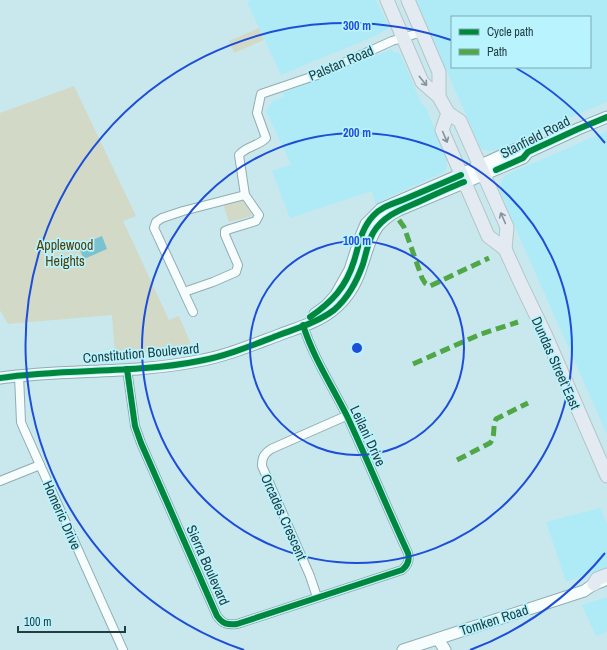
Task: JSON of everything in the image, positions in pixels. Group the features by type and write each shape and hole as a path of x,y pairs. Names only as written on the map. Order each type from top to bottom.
{"main road":[{"path":"387,0 422,82 439,97 448,113 460,120 507,227 505,249"},
{"path":"408,0 439,72 439,97"},
{"name":"Dundas Street East","path":"448,113 442,130 488,236 505,249 546,336 607,476"},
{"path":"595,588 597,579 607,575"}],"street":[{"name":"Palstan Road","path":"245,195 239,156 246,149 263,142 266,138 257,112 261,94 317,75 364,53 422,32"},
{"name":"Stanfield Road","path":"463,178 482,170 523,158 528,152 607,117"},
{"name":"Constitution Boulevard","path":"0,378 19,375 127,369 181,364 219,357 303,325 309,318 326,306 336,295 354,261 366,224 374,215 385,206 463,178"},
{"path":"184,292 223,278 236,272 238,269 238,265 225,235 225,231 258,219 259,215 245,195 183,211 162,218 156,222 154,228 193,312"},
{"name":"Leilani Drive","path":"303,325 306,335 346,416 409,557"},
{"name":"Sierra Boulevard","path":"127,369 135,426 141,443 213,606 223,623 228,625 237,624 402,570 408,564 409,557"},
{"name":"Homeric Drive","path":"19,375 21,422 123,650"},
{"name":"Orcades Crescent","path":"317,597 310,576 262,466 262,458 265,453 271,449 346,416"},
{"path":"0,481 40,465"},
{"name":"Tomken Road","path":"403,650 435,643 595,588 607,580"},
{"path":"435,643 444,650"}],"shaded area":[{"path":"252,0 376,0 389,28 375,36 281,75 247,2"},
{"path":"416,0 607,0 607,102 498,150 489,151 482,149"},
{"path":"392,49 393,52 400,53 421,103 426,108 447,159 446,170 443,173 386,198 376,205 372,191 290,218 272,171 291,164 266,111 273,101 284,96 283,93"},
{"path":"607,131 607,434 499,188 502,179 508,174"},
{"path":"102,236 107,249 84,259 78,246"},
{"path":"600,508 607,524 607,568 566,582 546,522"},
{"path":"607,597 607,632 596,636 582,605"}],"green space":[{"path":"259,28 264,40 234,53 229,41"},
{"name":"Applewood Heights","path":"74,86 136,216 123,221 169,320 179,316 192,347 115,355 112,315 8,324 0,310 0,113"},
{"path":"244,197 252,216 229,222 223,204"}],"marked path":[{"path":"399,220 404,227 422,278 425,283 430,286 489,258"},
{"path":"413,364 481,334 518,322"},
{"path":"457,460 490,443 493,437 496,419 528,403"}],"cycle path":[{"path":"496,170 523,158 528,152 607,117"},
{"path":"310,317 331,300 347,279 363,232 369,221 376,213 388,206 461,175"},
{"path":"0,378 50,373 150,368 199,361 240,350 308,324 334,310 348,295 361,270 371,237 378,226 403,208 464,182"},
{"path":"127,369 135,426 141,443 217,616 221,621 230,624 237,624 402,570 409,560 408,553 355,433 317,360 303,325"}]}
